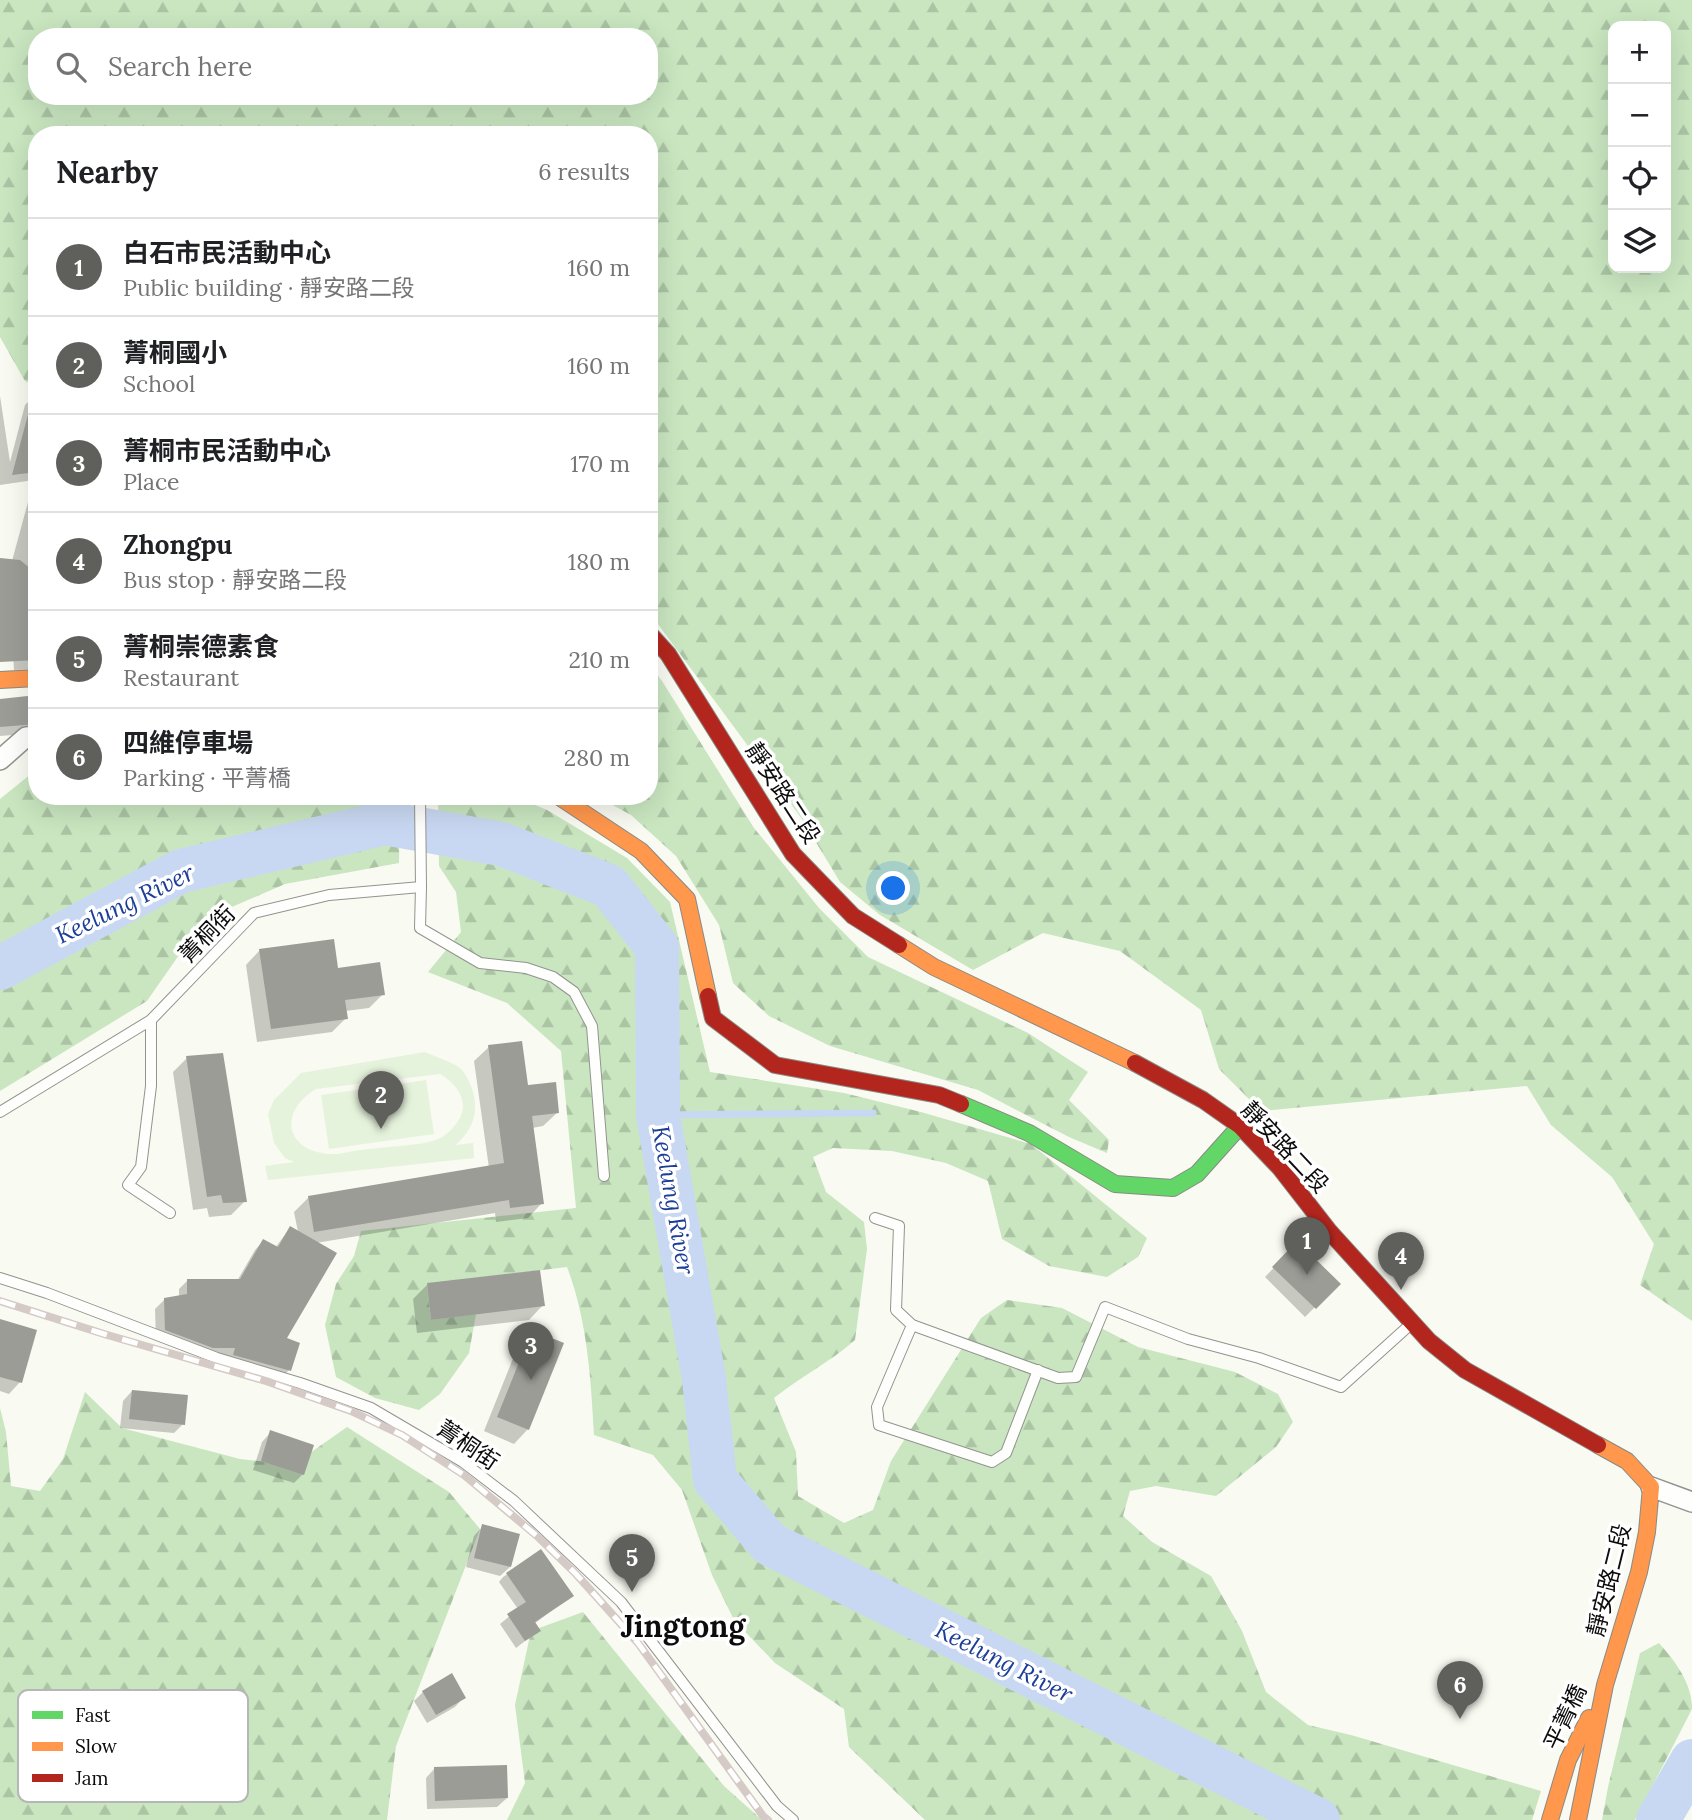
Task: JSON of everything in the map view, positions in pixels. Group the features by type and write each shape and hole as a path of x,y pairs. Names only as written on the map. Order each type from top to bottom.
{"main road":[{"name":"靜安路二段","path":"658,643 668,654 793,854 853,916 934,967 1152,1071 1203,1100 1240,1126 1280,1168 1329,1231 1429,1341 1465,1370 1627,1461 1651,1487 1647,1532 1639,1572 1605,1685"},
{"path":"0,680 28,678"},
{"path":"572,805 641,851 687,899 713,1018 775,1065 939,1095 1029,1133 1115,1184 1172,1188 1196,1174 1240,1126"},
{"name":"平菁橋","path":"1550,1820 1569,1760 1605,1685"},
{"name":"平菁橋","path":"1578,1820 1605,1685"}],"street":[{"path":"0,760 28,737"},
{"path":"1651,1487 1692,1502"}],"lane":[{"path":"420,805 420,928 480,963 526,968 553,978 574,992 592,1026 604,1176"},
{"name":"菁桐街","path":"0,1112 151,1020 254,913 329,895 421,887"},
{"path":"151,1020 151,1086 141,1167 128,1185 170,1213"},
{"path":"875,1218 899,1226 896,1310 912,1325 1059,1378 1076,1377 1105,1307 1188,1339 1259,1358 1341,1387 1412,1322"},
{"name":"菁桐街","path":"0,1279 47,1293 216,1358 300,1383 371,1409 463,1462 514,1501 621,1602 776,1807 793,1820"},
{"path":"912,1325 877,1407 879,1425 992,1462 1006,1453 1038,1370"}],"green space":[{"path":"0,0 1692,0 1692,1321 1640,1285 1654,1244 1612,1177 1551,1125 1527,1086 1261,1111 1219,1069 1201,1010 1120,951 1043,933 973,970 880,915 840,882 802,819 658,624 658,126 28,126 28,382 0,337"},
{"path":"658,676 754,828 819,908 868,957 1028,1033 1088,1072 1069,1100 1109,1140 1107,1153 1069,1137 978,1090 830,1046 769,1016 733,983 719,925 676,856 631,815 613,805 658,805"},
{"path":"28,776 28,805 400,805 399,863 285,884 204,919 147,1001 0,1091 0,799"},
{"path":"438,805 535,805 547,810 627,858 670,902 710,1072 844,1093 1031,1144 1147,1238 1138,1257 1107,1277 1049,1266 1002,1239 988,1181 946,1163 892,1151 833,1148 813,1157 826,1192 864,1222 867,1249 855,1340 774,1398 796,1452 798,1496 844,1523 873,1510 891,1461 981,1318 1007,1300 1062,1308 1138,1347 1235,1372 1278,1394 1293,1422 1276,1447 1216,1496 1156,1486 1130,1491 1123,1516 1152,1542 1211,1576 1242,1631 1266,1692 1308,1725 1541,1791 1532,1820 925,1820 849,1747 844,1709 775,1663 734,1620 712,1575 682,1490 653,1455 594,1435 584,1328 567,1267 427,1284 431,1320 476,1314 469,1353 440,1394 419,1410 375,1398 336,1377 325,1325 336,1284 354,1256 361,1231 576,1208 561,1051 507,1003 428,972 461,932 456,892 439,866"},
{"path":"425,1052 452,1063 465,1074 475,1103 471,1125 456,1145 473,1143 474,1158 268,1180 265,1166 294,1162 285,1158 274,1143 268,1114 274,1100 301,1073","holes":["440,1074 459,1092 463,1108 454,1127 436,1140 329,1154 314,1151 295,1137 292,1118 296,1108 316,1089"]},
{"path":"426,1080 434,1134 329,1149 321,1095"},
{"path":"85,1392 122,1428 240,1459 293,1465 347,1427 449,1492 480,1529 396,1746 387,1820 0,1820 0,1408 6,1432 11,1486 40,1491 63,1459"},
{"path":"583,1612 724,1786 762,1820 507,1820 525,1783 515,1705 531,1631"},
{"path":"1659,1643 1686,1681 1692,1709 1635,1820 1602,1820 1640,1653"}],"building":[{"path":"28,415 28,473 12,475"},
{"path":"0,558 20,560 28,567 28,660 0,662"},
{"path":"28,696 28,725 0,727 0,699"},
{"path":"334,939 338,968 380,962 385,995 345,1000 348,1019 271,1029 259,949"},
{"path":"522,1041 528,1085 556,1082 559,1113 532,1116 544,1204 510,1208 509,1200 314,1232 308,1196 504,1163 488,1045"},
{"path":"223,1053 247,1202 223,1203 221,1195 207,1197 186,1056"},
{"path":"290,1226 337,1253 287,1338 300,1343 291,1371 233,1355 235,1348 213,1348 165,1330 164,1298 187,1294 187,1279 240,1279 263,1239 278,1247"},
{"path":"1297,1241 1341,1284 1316,1309 1272,1267"},
{"path":"540,1270 545,1306 431,1320 427,1283"},
{"path":"0,1319 37,1330 22,1383 0,1377"},
{"path":"532,1330 564,1343 529,1430 497,1417"},
{"path":"132,1390 188,1395 185,1425 129,1419"},
{"path":"270,1430 314,1445 304,1475 261,1461"},
{"path":"482,1524 520,1534 511,1567 474,1558"},
{"path":"541,1549 574,1596 535,1622 541,1631 525,1641 507,1614 526,1602 506,1573"},
{"path":"452,1673 466,1698 436,1715 422,1691"},
{"path":"507,1765 508,1798 435,1801 434,1767"}],"waterway":[{"name":"Keelung River","path":"0,968 181,871 385,823 501,844 609,886 657,947 658,1115 704,1379 715,1480 770,1544 1318,1820"},
{"path":"658,1115 873,1113"},
{"name":"Keelung River","path":"1658,1820 1692,1761"}],"railway":[{"path":"0,1301 266,1381 351,1411 402,1435 464,1475 537,1536 576,1574 638,1643 768,1820"}],"traffic: fast":[{"path":"961,1104 1029,1133 1115,1184 1173,1188 1197,1174 1240,1126"}],"traffic: slow":[{"path":"0,680 28,678"},
{"path":"572,805 641,851 687,899 708,996"},
{"path":"899,945 934,967 1135,1063"},
{"path":"1578,1820 1605,1685 1639,1572 1647,1532 1651,1487 1627,1461 1598,1445"},
{"path":"1550,1820 1568,1760 1589,1718"}],"traffic: jam":[{"path":"658,643 668,654 793,854 853,916 899,945"},
{"path":"708,996 713,1018 775,1065 939,1095 961,1104"},
{"path":"1135,1063 1203,1100 1240,1126 1280,1168 1329,1231 1429,1341 1465,1370 1598,1445"}],"place":[{"name":"菁桐國小","path":"381,1129"},
{"name":"白石市民活動中心","path":"1307,1275"},
{"name":"Zhongpu","path":"1401,1290"},
{"name":"菁桐市民活動中心","path":"531,1380"},
{"name":"菁桐崇德素食","path":"632,1592"},
{"name":"四維停車場","path":"1460,1719"}],"district":[{"name":"Jingtong","path":"683,1627"}]}
